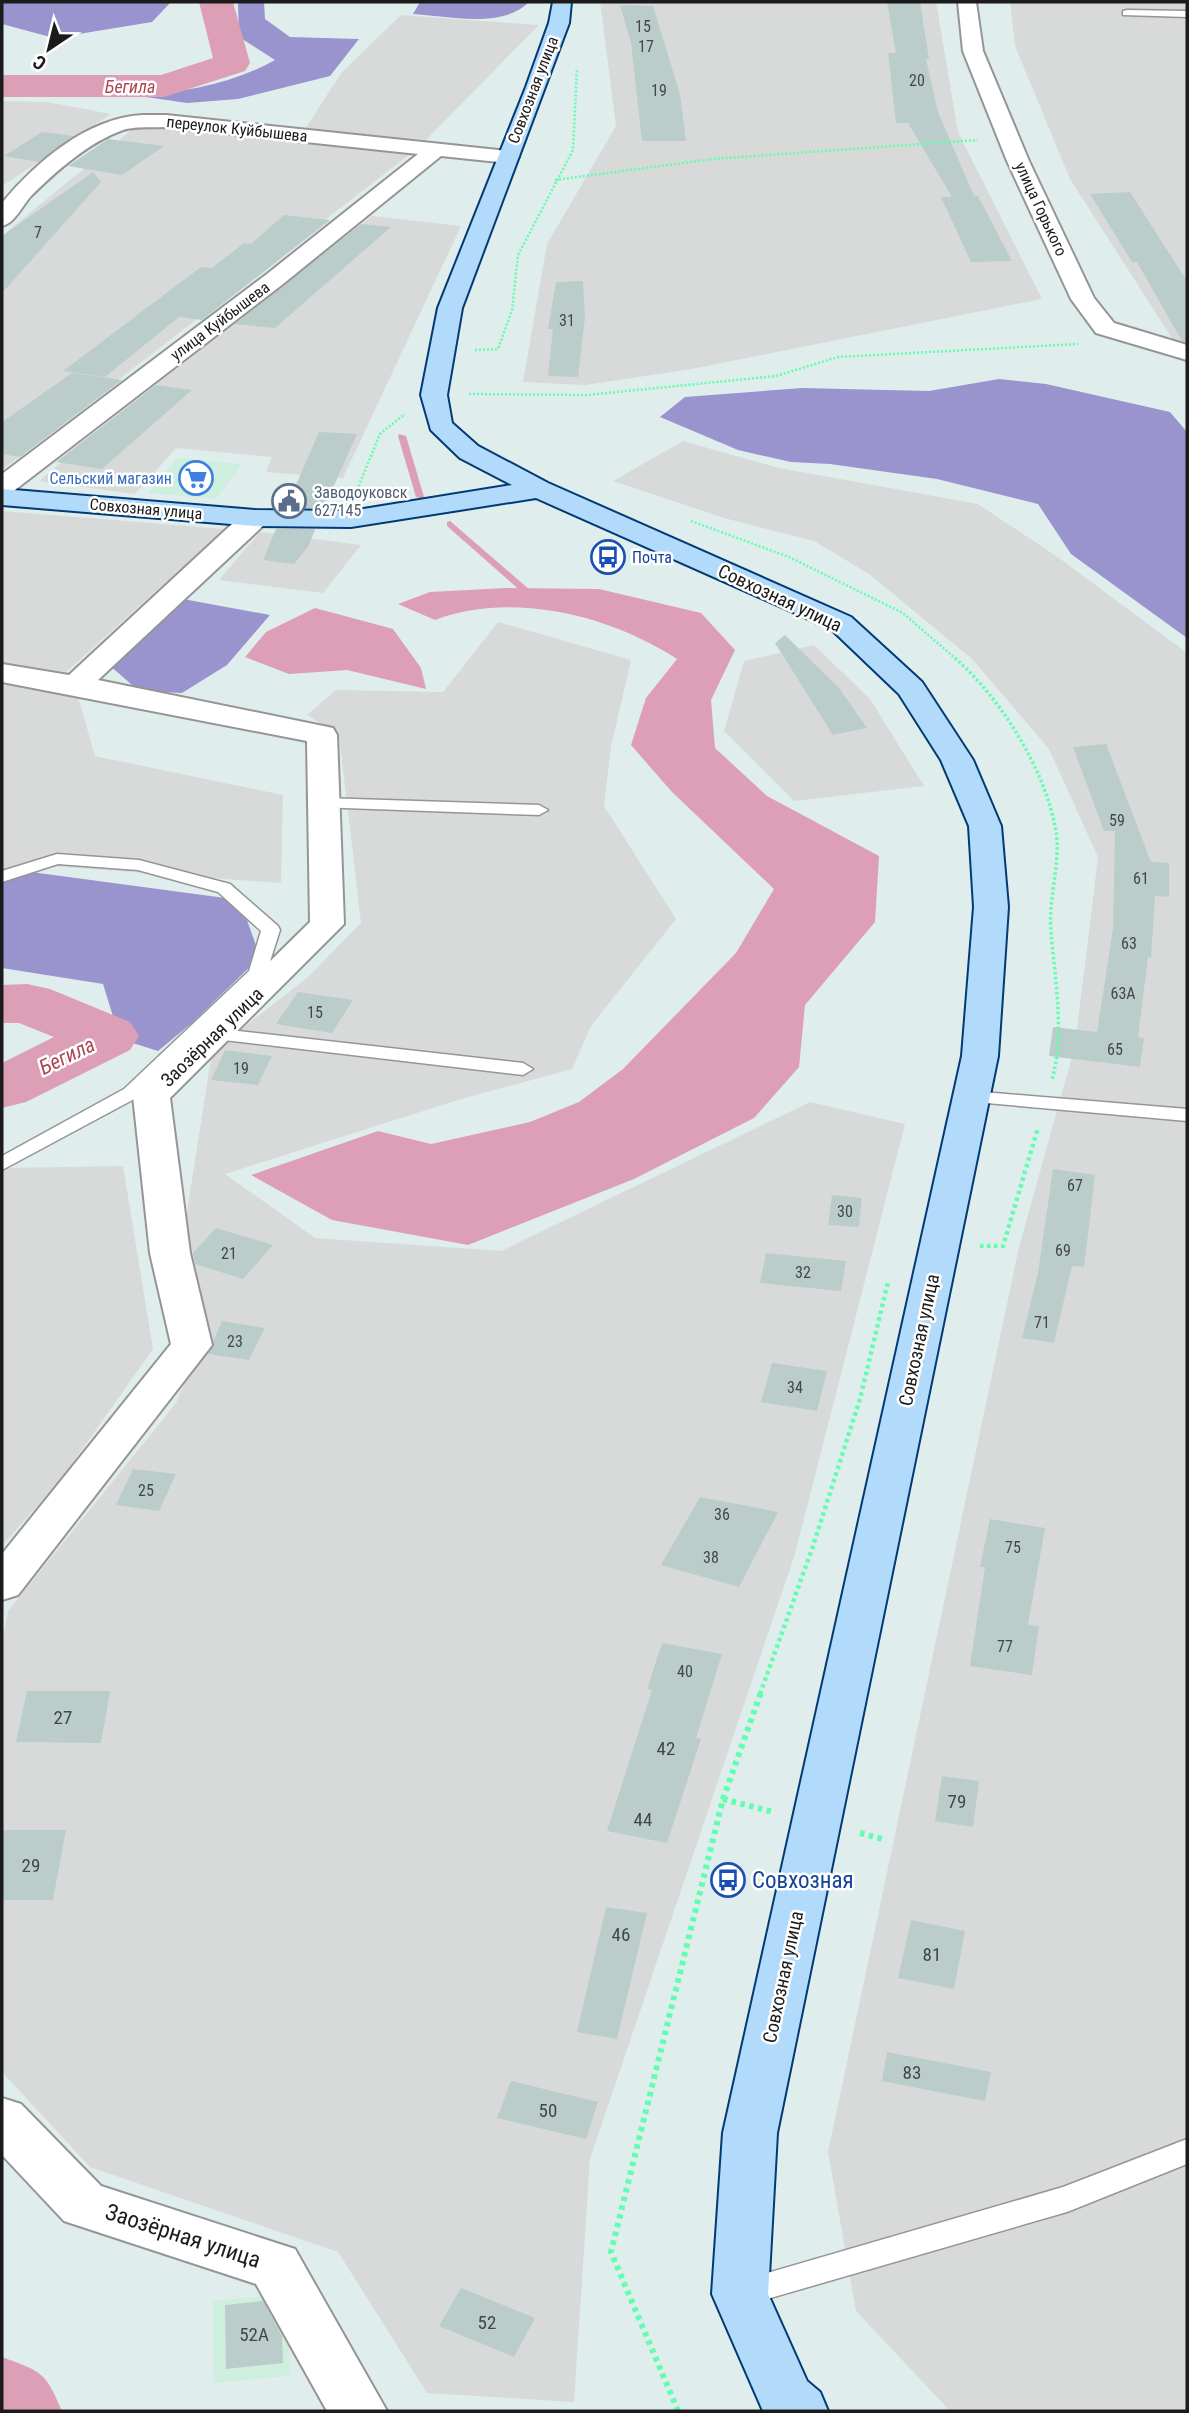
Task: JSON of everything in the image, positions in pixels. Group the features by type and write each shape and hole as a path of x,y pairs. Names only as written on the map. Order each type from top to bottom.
{"street":[{"name":"Совхозная улица","path":"562,2 559,23 450,308 434,395 440,425 469,452 539,489 841,623 911,688 957,760 985,826 991,907 980,1056 750,2133 740,2294 786,2399 799,2411"},
{"name":"улица Горького","path":"967,2 973,51 1009,138 1083,299 1105,328 1187,353"},
{"name":"переулок Куйбышева","path":"2,219 10,203 86,139 119,124 166,121 508,157"},
{"name":"улица Куйбышева","path":"2,487 275,279 435,150"},
{"name":"Совхозная улица","path":"2,497 255,518 351,519 539,489"},
{"path":"2,673 76,685 255,518"},
{"name":"Заозёрная улица","path":"2,1584 192,1345 170,1254 152,1096 327,924 322,735 76,685"},
{"name":"Заозёрная улица","path":"2,2120 83,2204 275,2266 358,2411"}],"lane":[{"path":"1127,13 1187,14"},
{"path":"323,803 539,810"},
{"path":"2,877 57,859 139,865 224,888 271,930 258,973 131,1093 2,1164"},
{"path":"215,1033 523,1069"},
{"path":"971,1097 1187,1115"},
{"path":"740,2294 1067,2199 1187,2151"}],"path":[{"path":"578,61 574,81 573,150 554,181 518,255 512,310 498,349 469,350 469,396 587,395 776,376 850,356 922,350 1148,342"},
{"path":"554,181 616,170 803,150 1009,138"},
{"path":"351,519 355,494 380,434 412,407 415,374 468,375"},
{"path":"686,519 789,557 903,613 958,662 1000,707 1033,762 1056,832 1050,920 1060,1052 1003,1246 939,1244"},
{"path":"678,2411 611,2252 723,1799 812,1549 860,1399 891,1269"}],"shaded area":[{"path":"2,2 171,2 152,22 54,38 2,24"},
{"path":"238,2 264,2 265,19 290,37 359,39 330,76 238,99 187,103 139,96 209,85 243,75 275,60 239,37"},
{"path":"420,2 529,2 505,16 474,19 413,14"},
{"path":"600,2 936,2 958,132 1042,299 692,369 585,385 523,382 547,244 616,126"},
{"path":"1010,2 1187,2 1187,345 1175,343 1070,179 1015,46"},
{"path":"401,15 539,25 426,140 305,129 342,72"},
{"path":"2,101 47,102 111,114 2,186"},
{"path":"182,126 414,151 2,470 2,240 9,230 135,127"},
{"path":"372,216 461,226 343,478 266,472 272,457 176,448 135,494 39,481 121,412"},
{"path":"999,379 1046,384 1170,412 1187,432 1187,638 1071,554 1038,504 937,479 830,464 791,462 738,450 660,417 685,397 802,388 929,391"},
{"path":"683,441 779,468 978,504 1059,558 1187,653 1187,2411 950,2411 856,2311 828,2152 1019,1247 1075,1046 1098,857 1049,749 972,659 869,574 814,541 724,518 613,481"},
{"path":"177,458 242,464 216,499 148,493"},
{"path":"2,511 225,529 66,672 2,662"},
{"path":"260,532 361,545 323,593 219,580"},
{"path":"506,588 599,589 701,613 735,650 711,700 715,748 767,796 879,856 875,922 805,1005 799,1067 754,1118 634,1179 468,1245 332,1220 251,1175 378,1131 431,1144 530,1122 579,1102 623,1069 736,953 774,889 672,792 631,745 646,698 677,659 621,630 559,612 496,608 435,620 398,604 430,592"},
{"path":"183,599 270,615 227,665 182,693 139,691 108,664"},
{"path":"315,608 393,629 421,668 426,689 347,670 289,674 245,657 266,632"},
{"path":"498,622 631,660 611,747 604,806 676,919 591,1026 572,1069 458,1100 225,1174 315,1238 501,1251 810,1102 905,1124 795,1554 590,2159 574,2402 427,2393 338,2252 90,2167 2,2072 2,1643 8,1611 176,1403 207,1332 180,1256 212,1052 307,978 361,923 339,735 307,715 336,690 443,692"},
{"path":"814,645 870,699 924,786 794,801 724,731 744,661"},
{"path":"2,683 77,693 95,756 283,795 281,883 37,865 2,871"},
{"path":"31,872 240,900 260,957 193,1022 158,1051 120,1039 103,984 2,968 2,881"},
{"path":"123,1166 153,1349 64,1475 2,1546 2,1168"},
{"path":"287,2294 290,2376 214,2383 213,2301"}],"building":[{"path":"887,2 920,2 929,59 926,59 938,112 974,196 978,196 1012,261 971,262 941,197 952,197 908,123 896,123 888,53 896,53"},
{"path":"620,5 653,6 680,94 686,141 642,141 631,43"},
{"path":"42,132 74,136 39,162 4,156"},
{"path":"108,139 164,146 122,175 68,166"},
{"path":"93,172 101,182 2,293 2,236"},
{"path":"1130,192 1187,281 1187,342 1182,341 1137,262 1132,262 1090,194"},
{"path":"284,215 330,220 202,320 179,317 105,377 63,371 201,267 212,268 244,243 251,244"},
{"path":"361,224 391,227 275,328 235,324"},
{"path":"583,281 585,318 578,377 548,376 553,329 548,329 556,282"},
{"path":"72,373 122,380 20,457 2,454 2,422"},
{"path":"156,385 192,390 102,469 56,462"},
{"path":"319,432 357,434 324,508 286,508"},
{"path":"276,529 315,529 308,547 294,564 263,560"},
{"path":"785,635 839,688 867,728 833,735 775,643"},
{"path":"1106,744 1151,862 1169,863 1169,897 1155,896 1151,958 1148,957 1138,1037 1144,1038 1140,1067 1049,1056 1053,1027 1097,1032 1113,929 1115,831 1104,831 1073,747"},
{"path":"298,992 353,1000 332,1033 276,1024"},
{"path":"225,1050 272,1056 258,1085 211,1080"},
{"path":"1053,1169 1095,1175 1084,1267 1072,1266 1054,1343 1022,1338 1038,1273"},
{"path":"832,1195 862,1198 859,1227 828,1225"},
{"path":"216,1228 273,1245 243,1279 195,1264 193,1253"},
{"path":"766,1253 846,1261 841,1291 760,1283"},
{"path":"222,1321 265,1328 249,1360 208,1354"},
{"path":"772,1363 827,1371 817,1411 761,1402"},
{"path":"133,1469 176,1474 159,1511 116,1505"},
{"path":"700,1497 778,1512 739,1587 661,1565"},
{"path":"990,1519 1045,1528 1028,1625 1039,1626 1032,1675 970,1666 985,1567 980,1567"},
{"path":"662,1643 722,1654 696,1738 701,1739 667,1843 607,1831 652,1690 647,1689"},
{"path":"27,1691 110,1691 101,1743 16,1742"},
{"path":"942,1776 979,1781 973,1827 935,1821"},
{"path":"2,1830 66,1830 53,1900 2,1900"},
{"path":"606,1907 647,1913 617,2039 577,2032"},
{"path":"911,1920 965,1931 954,1989 898,1978"},
{"path":"887,2052 991,2072 985,2101 882,2081"},
{"path":"511,2081 598,2102 586,2139 497,2118"},
{"path":"461,2288 535,2318 514,2357 439,2326"},
{"path":"263,2301 282,2336 283,2363 226,2369 225,2305"}],"waterway":[{"name":"Бегила","path":"2,86 164,86 232,63 216,2"},
{"path":"402,436 420,497"},
{"path":"450,524 534,598"},
{"name":"Бегила","path":"2,1004 27,1003 107,1036 2,1088"},
{"name":"Бегила","path":"2,2405 9,2411"}],"place":[{"name":"Сельский магазин","path":"196,478"},
{"name":"Заводоуковск 627145","path":"289,501"},
{"name":"Почта","path":"608,557"},
{"name":"Совхозная","path":"728,1880"}]}
